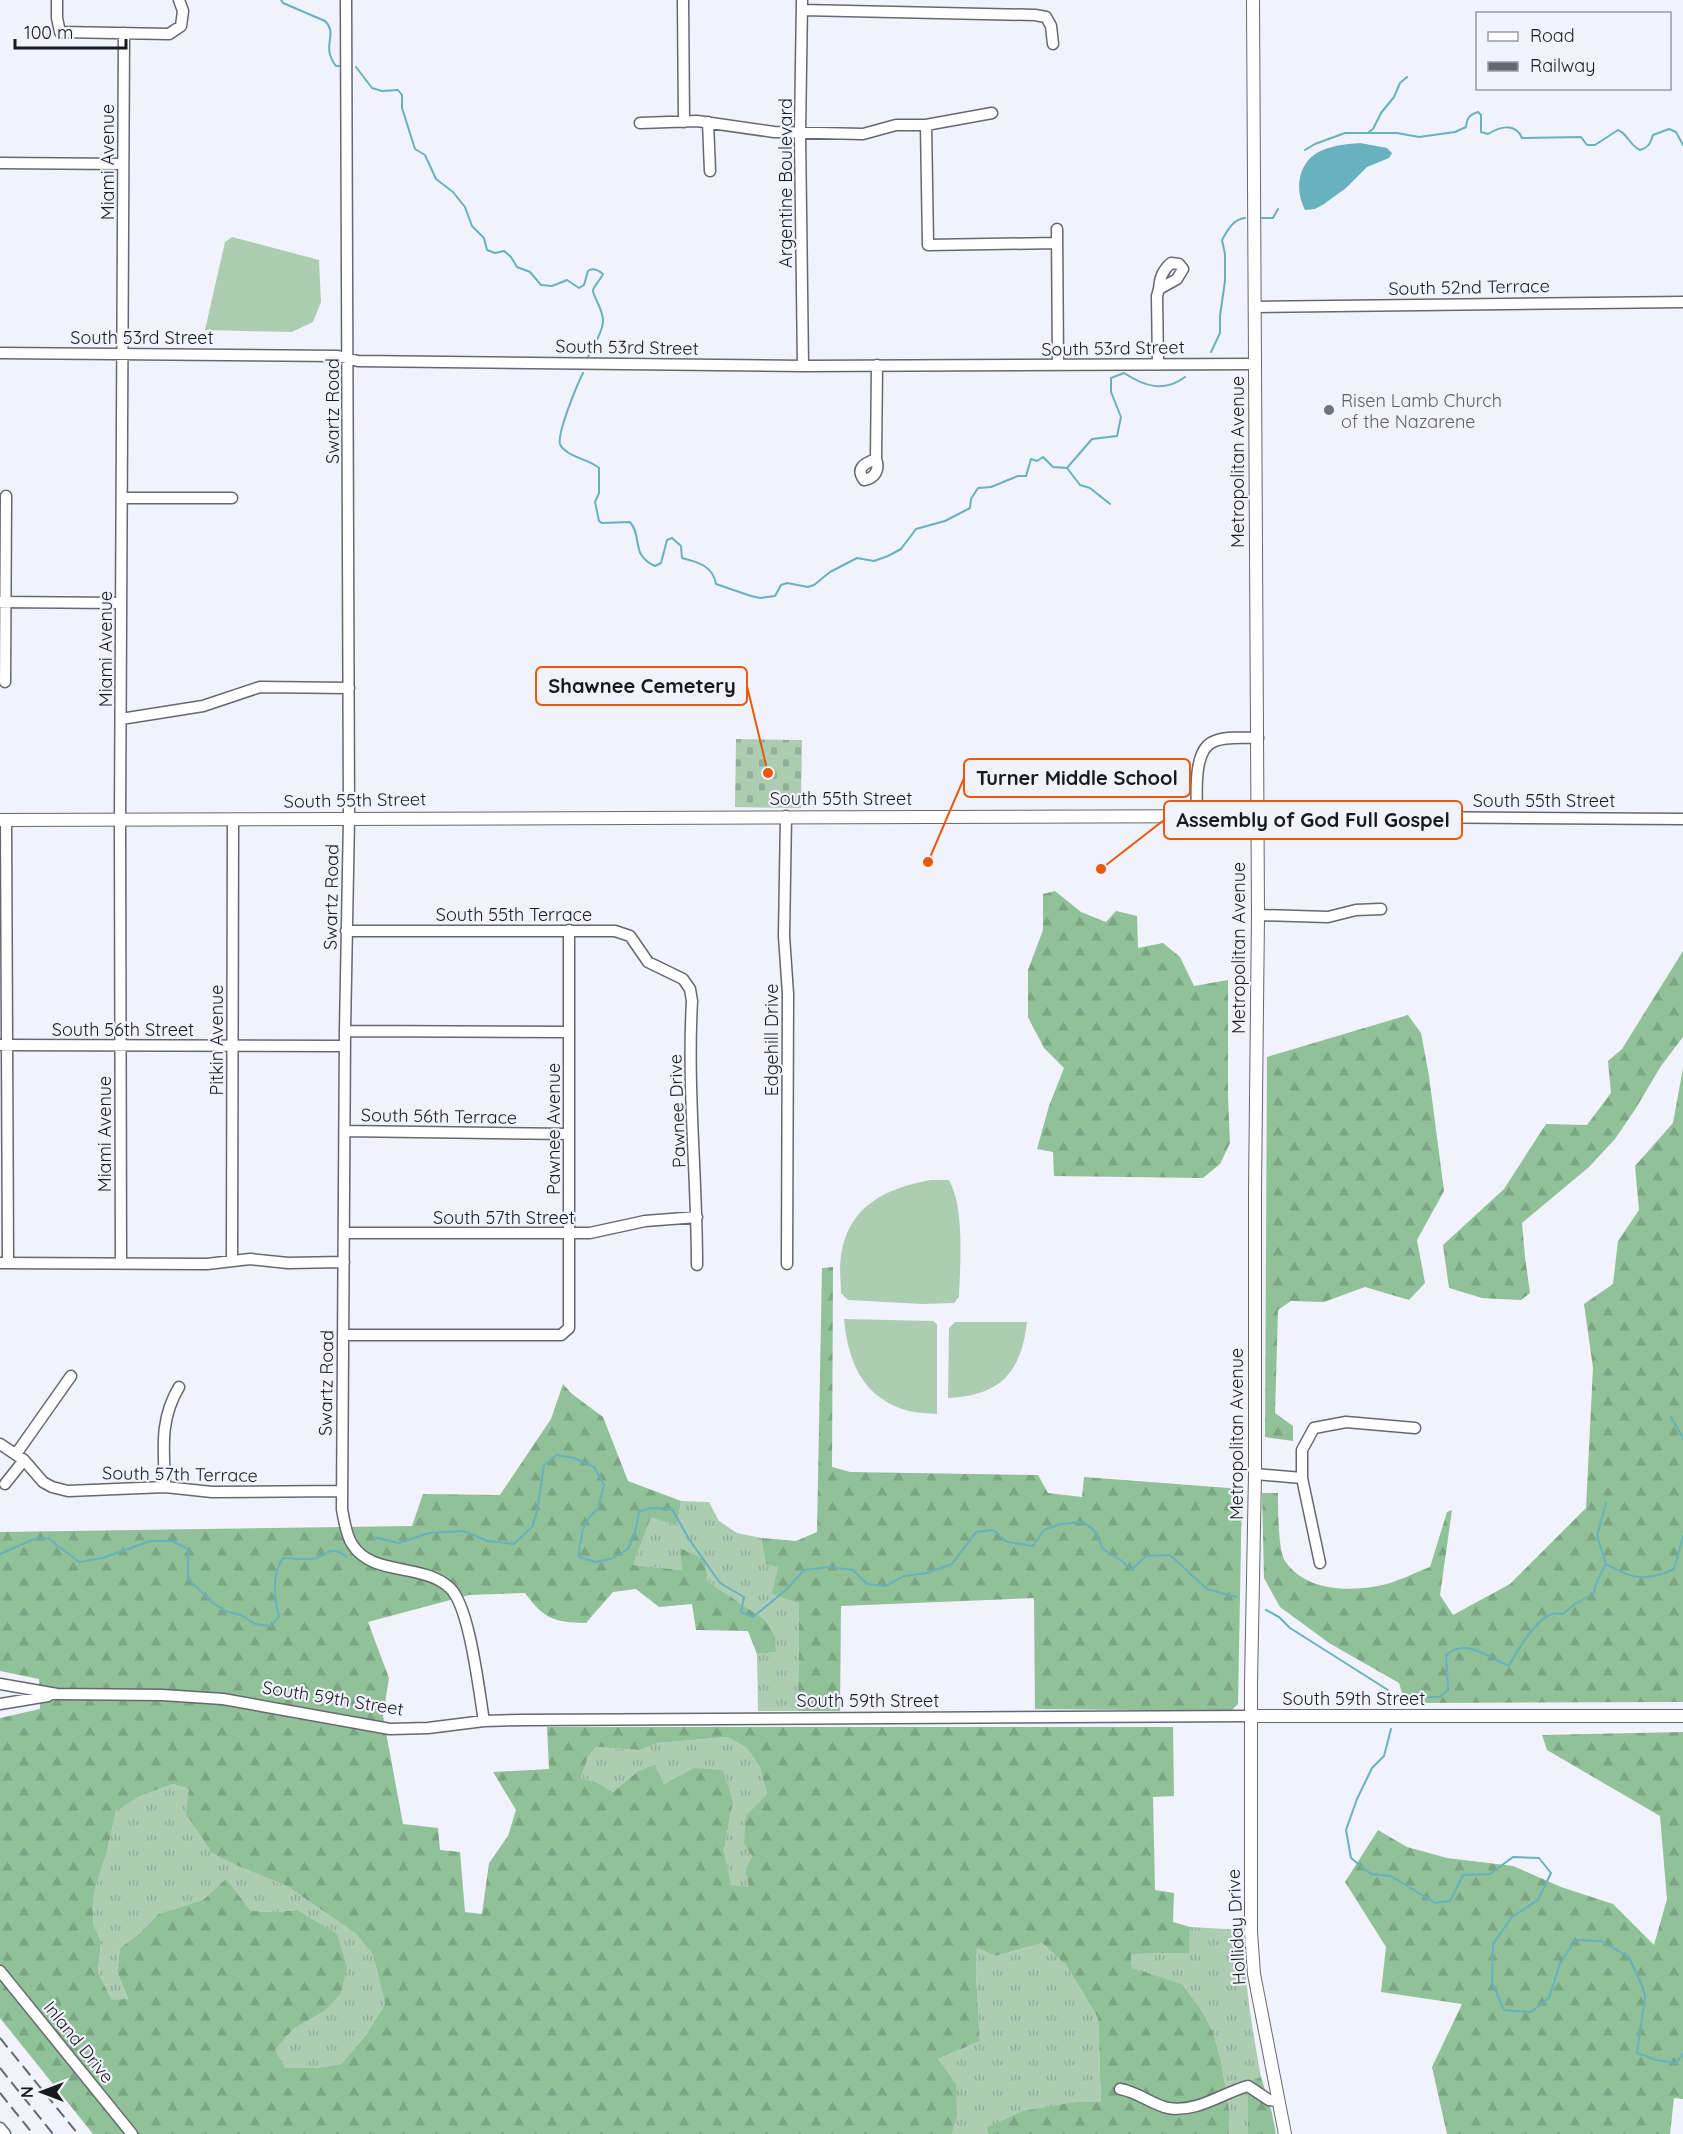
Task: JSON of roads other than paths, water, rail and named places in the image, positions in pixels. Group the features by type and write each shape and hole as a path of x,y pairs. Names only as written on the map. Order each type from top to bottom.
{"main road":[{"name":"Metropolitan Avenue","path":"1251,1716 1251,1603 1255,1474 1258,915 1253,0"},
{"name":"South 55th Street","path":"3,820 1256,816"},
{"name":"South 59th Street","path":"1251,1716 1683,1716"},
{"name":"Holliday Drive","path":"1251,1716 1253,1963 1284,2134"}],"street":[{"path":"57,0 60,32 169,34 181,26 183,11 179,0"},
{"name":"Swartz Road","path":"346,0 350,818 346,931 342,1509 351,1543 363,1556 386,1568 410,1570 435,1578 450,1589 459,1601 469,1638 484,1721"},
{"path":"683,0 684,122"},
{"path":"802,5 1035,15 1046,17 1051,26 1053,44"},
{"name":"Argentine Boulevard","path":"802,5 800,134 803,366"},
{"name":"Miami Avenue","path":"121,1264 120,820 124,33"},
{"path":"640,123 708,122 757,131 863,134 896,124 926,124 992,113"},
{"path":"708,122 710,171"},
{"path":"926,124 928,245 1057,243"},
{"path":"0,164 123,164"},
{"path":"1057,229 1058,365"},
{"path":"1158,364 1157,296 1159,289"},
{"name":"South 52nd Terrace","path":"1255,307 1683,302"},
{"name":"South 53rd Street","path":"0,353 338,356 358,361 803,366 1255,364"},
{"path":"876,459 877,365"},
{"path":"5,682 3,602 6,496"},
{"path":"122,498 232,498"},
{"path":"3,602 121,603"},
{"path":"121,719 203,706 260,687 349,688"},
{"path":"1197,816 1199,760 1206,746 1218,740 1258,738"},
{"name":"Edgehill Drive","path":"786,816 784,936 788,994 787,1264"},
{"name":"South 55th Street","path":"1256,816 1683,819"},
{"path":"3,820 4,1263 207,1264 259,1260 304,1263 344,1262"},
{"name":"Pitkin Avenue","path":"232,1261 233,820"},
{"path":"1258,915 1328,917 1356,910 1381,909"},
{"name":"South 55th Terrace","path":"346,931 569,930 615,932 630,936 648,962 665,969"},
{"name":"Pawnee Avenue","path":"343,1335 561,1335 569,1328 569,930"},
{"name":"Pawnee Drive","path":"665,969 683,979 690,989 693,1001 691,1086 697,1265"},
{"path":"345,1032 569,1032"},
{"name":"South 56th Street","path":"4,1046 345,1046"},
{"name":"South 56th Terrace","path":"345,1131 569,1134"},
{"name":"South 57th Street","path":"345,1233 569,1234 608,1230 645,1221 697,1217"},
{"path":"4,1484 71,1377"},
{"path":"165,1487 166,1415 179,1387"},
{"path":"1320,1563 1302,1478 1302,1450 1314,1428 1346,1422 1415,1428"},
{"name":"South 57th Terrace","path":"0,1444 20,1457 43,1482 68,1491 165,1487 212,1492 341,1491"},
{"path":"1255,1474 1302,1478"},
{"name":"South 59th Street","path":"0,1684 57,1694 162,1695 223,1699 390,1729 428,1728 484,1721 1251,1716"},
{"name":"South 59th Street","path":"0,1704 57,1694"},
{"name":"Inland Drive","path":"0,1971 132,2134"},
{"path":"1120,2089 1134,2092 1155,2104 1171,2108 1199,2105 1248,2086 1269,2100 1278,2101"},
{"path":"0,2128 5,2134"}],"water":[{"path":"1360,143 1387,148 1392,153 1389,158 1367,167 1346,188 1324,204 1315,209 1305,210 1299,184 1303,168 1308,160 1328,148"}],"waterway":[{"path":"281,0 283,3 325,21 330,31 329,46 332,59 336,66 339,66"},
{"path":"356,67 372,88 382,91 398,90 402,95 402,108 415,149 425,155 436,179 453,192 465,207 472,226 484,238 487,250 495,253 504,251 517,267 530,272 541,285 552,286 567,280 579,288 584,285 588,271 592,269 603,274 593,290 603,322 588,357"},
{"path":"1369,132 1394,97 1400,83 1407,77"},
{"path":"1305,150 1345,133 1397,133 1419,137 1455,132 1466,127 1469,117 1478,112 1481,115 1481,132 1488,134 1506,127 1515,130 1522,138 1581,137 1587,145 1595,145 1618,130 1640,150 1649,145 1653,135 1669,129 1676,132 1683,145"},
{"path":"1262,218 1273,218 1278,209"},
{"path":"1211,352 1220,333 1225,281 1225,254 1222,240 1234,223 1245,218"},
{"path":"583,373 564,420 560,444 570,454 599,468 599,493 595,502 599,521 602,523 630,522 634,528 642,557 655,566 661,563 667,540 672,538 681,546 682,558 699,563 708,569 716,584 760,598 775,596 781,585 787,583 808,587 814,585 830,572 857,558 874,561 888,556 901,549 916,529 945,521 970,508 971,499 978,488 991,487 1018,476 1026,476 1031,459 1037,461 1043,457 1053,467 1067,468 1092,439 1117,436 1121,417 1111,392 1111,378 1124,373 1147,384 1162,386 1185,377"},
{"path":"1067,468 1080,485 1090,488 1110,504"},
{"path":"1671,1417 1683,1438"},
{"path":"373,1537 399,1543 429,1533 463,1531 488,1541 514,1544 532,1527 537,1511 544,1465 557,1455 574,1458 594,1467 604,1485 598,1509 585,1524 579,1557 596,1562 611,1559 628,1549 635,1533 639,1512 650,1508 672,1509 689,1539 720,1583 744,1597 741,1612 753,1617 786,1590 804,1570 829,1567 853,1570 867,1584 886,1586 904,1576 927,1573 952,1564 976,1532 993,1530 1007,1542 1033,1546 1044,1530 1060,1524 1083,1522 1094,1530 1103,1549 1122,1561 1131,1570 1146,1556 1170,1555 1207,1589 1236,1597"},
{"path":"1391,1697 1440,1697 1448,1690 1446,1656 1453,1650 1461,1648 1477,1651 1509,1666 1540,1621 1553,1614 1563,1614 1594,1593 1597,1581 1606,1564 1597,1536 1606,1503"},
{"path":"1606,1564 1632,1576 1647,1577 1664,1573 1674,1569 1683,1536"},
{"path":"0,1554 34,1539 48,1538 79,1562 103,1558 150,1541 172,1541 188,1549 188,1579 213,1603 255,1624 271,1626 279,1616 275,1579 283,1558 312,1559 332,1551 347,1557"},
{"path":"1266,1610 1279,1617 1290,1628 1388,1690 1391,1705"},
{"path":"1391,1729 1384,1756 1372,1768 1357,1799 1346,1830 1351,1858 1371,1874 1391,1876 1435,1903 1450,1901 1463,1875 1490,1874 1513,1857 1539,1858 1551,1873 1538,1900 1512,1917 1493,1944 1492,1982 1504,2010 1531,2012 1549,1998 1560,1963 1576,1940 1601,1941 1629,1957 1643,1988 1645,1997 1637,2053 1656,2060 1676,2063 1683,2054"}],"railway":[{"path":"0,2038 78,2134"},
{"path":"0,2068 53,2134"},
{"path":"0,2093 33,2134"}],"place":[{"name":"Risen Lamb Church of the Nazarene","path":"1329,410"},
{"name":"Shawnee Cemetery","path":"768,773"},
{"name":"Turner Middle School","path":"928,862"},
{"name":"Assembly of God Full Gospel","path":"1101,869"}]}
